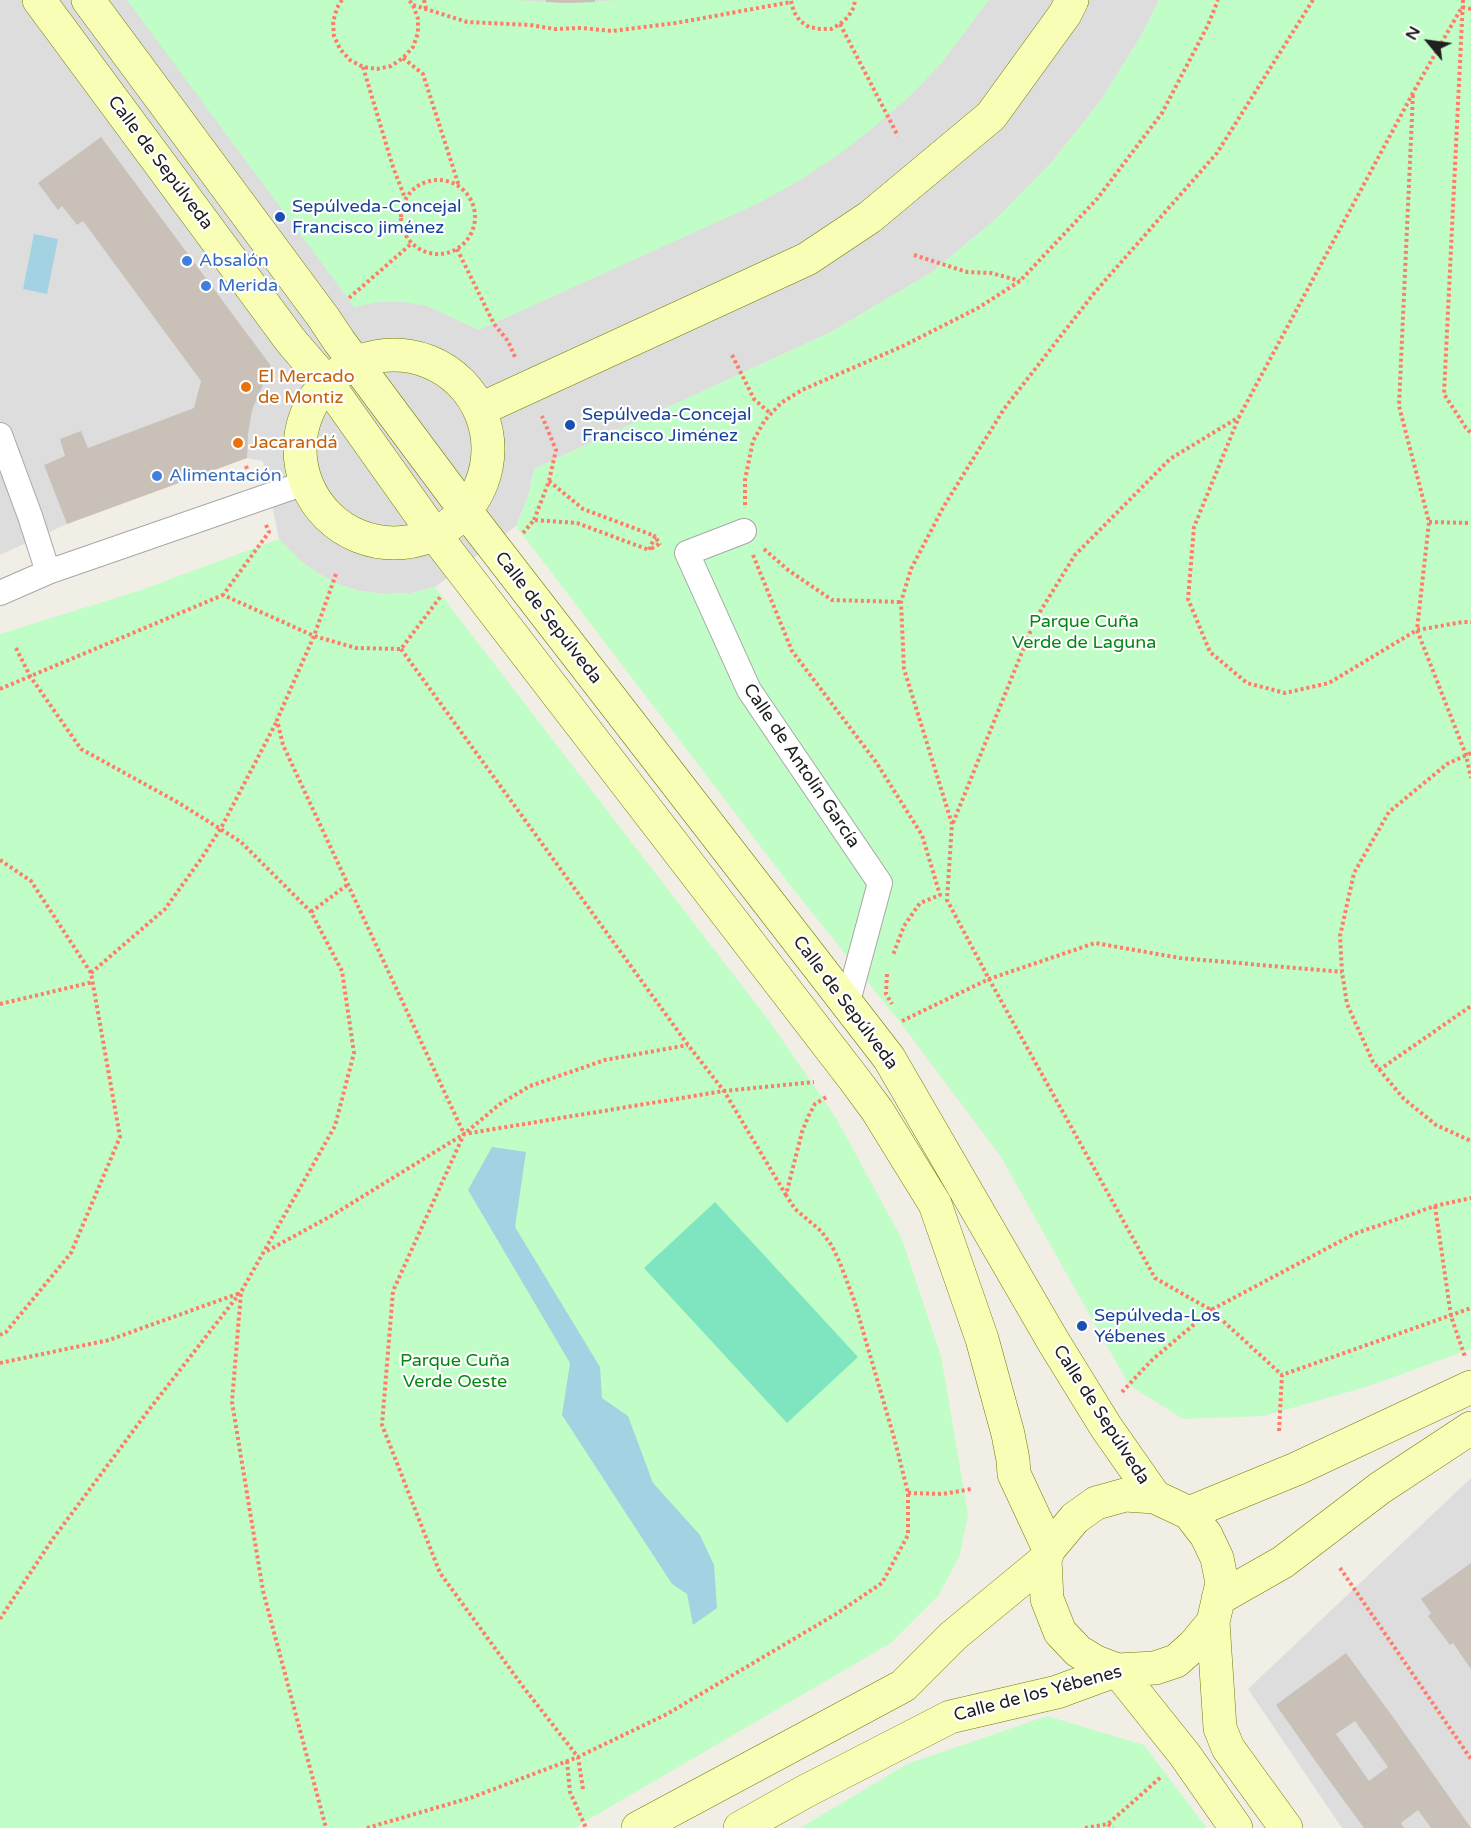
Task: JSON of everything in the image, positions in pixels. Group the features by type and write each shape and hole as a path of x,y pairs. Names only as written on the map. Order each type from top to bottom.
{"street":[{"name":"Calle de Sepúlveda","path":"39,0 291,341 327,382 435,535 877,1110 935,1204 982,1340 1008,1434 1014,1474 1047,1554"},
{"name":"Calle de Sepúlveda","path":"88,0 465,510 889,1058 1053,1341 1107,1427 1155,1497 1189,1514"},
{"path":"481,409 807,259 870,217 991,116 1065,14 1072,0"},
{"path":"393,354 427,360 457,378 481,409 489,442 485,476 465,510 435,535 418,541 380,543 347,532 321,510 305,483 300,447 307,412 327,382 355,362 393,354"},
{"path":"0,435 48,572"},
{"path":"0,593 48,572 305,483"},
{"name":"Calle de Antolín García","path":"744,531 687,553 749,690 880,883 847,1005"},
{"path":"1286,1828 1228,1748 1220,1728 1216,1610 1222,1583 1217,1558 1206,1535 1189,1514 1296,1469 1466,1391"},
{"name":"Calle de los Yébenes","path":"740,1828 806,1791 950,1717 1057,1692 1117,1670 1155,1668 1176,1661 1194,1645 1216,1610 1380,1488 1471,1428"},
{"path":"638,1828 903,1686 953,1635 1047,1554 1075,1518 1096,1503 1125,1495 1155,1497"},
{"path":"1047,1554 1047,1599 1060,1632 1078,1651 1096,1662 1117,1670 1185,1755 1236,1828"}],"path":[{"path":"342,0 333,22 334,36 340,49 350,60 363,67 377,69 391,66 404,58 413,47 418,33 418,19 409,0"},
{"path":"424,0 426,9"},
{"path":"413,5 466,22 612,31 676,23 791,1 800,21 809,27 831,29 848,17 855,0"},
{"path":"892,959 904,926 920,903 940,895 922,835 876,762 792,651 744,531 745,480 753,441 765,420 781,403 802,390 903,346 978,308 1020,281 1098,199 1162,113 1218,0"},
{"path":"952,824 904,669 901,602 911,569 944,506 1004,408 1095,292 1216,153 1313,0"},
{"path":"1463,0 1444,394 1471,433"},
{"path":"1462,7 1471,7"},
{"path":"1462,7 1414,91 1239,417 1194,527 1188,599 1210,652 1247,683 1285,693 1329,683 1417,630 1471,622"},
{"path":"840,24 898,136"},
{"path":"404,58 423,74 459,187"},
{"path":"363,67 393,167 405,198"},
{"path":"1414,91 1399,406 1430,522 1417,630 1468,754 1471,778"},
{"path":"448,181 459,187 468,195 475,218 473,230 467,242 446,254 434,255 421,252 404,234 400,222 405,198 424,182 448,181"},
{"path":"348,299 411,244"},
{"path":"457,249 494,324 508,341 516,360"},
{"path":"914,255 967,272 991,273 1020,281"},
{"path":"732,354 754,399 771,414"},
{"path":"522,536 534,520 549,481 556,450 541,414"},
{"path":"1239,417 1170,459 1075,555 1035,620 952,824 947,900 988,979 1155,1278 1211,1310 1282,1375"},
{"path":"549,481 583,509 655,536"},
{"path":"534,520 577,523 649,550"},
{"path":"1430,522 1471,523"},
{"path":"744,531 789,570 832,600 901,602"},
{"path":"0,689 223,595 269,532"},
{"path":"91,973 165,909 221,828 277,720 314,636 336,574"},
{"path":"401,649 445,591"},
{"path":"223,595 314,636 356,648 401,649"},
{"path":"0,1619 52,1540 148,1411 241,1292 335,1126 354,1053 342,971 311,912 241,842 221,828 81,749 30,676 16,648"},
{"path":"367,1828 473,1797 578,1757 667,1714 836,1614 882,1583 908,1535 908,1493 895,1441 854,1300 832,1246 795,1209 724,1091 688,1045 401,649"},
{"path":"277,720 283,745 464,1134 393,1291 382,1425 440,1573 524,1688 578,1757 583,1789"},
{"path":"1468,754 1447,764 1389,812 1354,873 1340,936 1347,1004 1373,1062 1404,1099 1436,1125 1471,1141"},
{"path":"0,860 31,881 91,973 120,1137 71,1253 6,1332 0,1335"},
{"path":"311,912 347,885"},
{"path":"889,1058 902,1021 988,979 1095,943 1179,958 1342,972"},
{"path":"889,968 886,978 886,994 902,1021"},
{"path":"0,1004 93,982"},
{"path":"1379,1070 1471,1006"},
{"path":"265,1252 331,1216 464,1134 500,1104 530,1086 605,1060 688,1045"},
{"path":"464,1134 724,1091 854,1079"},
{"path":"786,1195 802,1132 815,1104 854,1079"},
{"path":"1126,1388 1152,1360 1211,1310 1354,1234 1435,1206 1471,1198"},
{"path":"1435,1206 1451,1316 1466,1391"},
{"path":"0,1363 109,1340 241,1292"},
{"path":"241,1292 232,1402 263,1592 326,1828"},
{"path":"1282,1375 1471,1308"},
{"path":"1279,1431 1282,1375"},
{"path":"908,1493 943,1494 971,1489"},
{"path":"1340,1568 1471,1759"},
{"path":"567,1761 570,1792 586,1828"},
{"path":"1085,1828 1108,1824 1166,1772"},
{"path":"1108,1824 1113,1828"}],"shaded area":[{"path":"0,0 1159,0 1142,34 1101,100 1052,162 996,219 932,272 831,332 534,469 528,497 516,526 435,587 411,593 384,594 359,591 338,584 324,577 289,551 279,539 263,461 247,458 67,524 0,555"},
{"path":"1471,1478 1471,1828 1342,1828 1248,1689"}],"green space":[{"path":"127,0 516,0 567,3 618,0 989,0 939,66 908,98 844,151 802,179 759,203 479,330 427,306 404,302 379,302 354,307"},
{"name":"Parque Cuña Verde de Laguna","path":"1159,0 1471,0 1471,1349 1369,1386 1264,1416 1183,1419 1129,1385 1001,1157 903,1026 790,885 516,526 528,497 534,469 831,332 932,272 996,219 1052,162 1101,100 1142,34"},
{"name":"Parque Cuña Verde Oeste","path":"279,539 302,562 324,577 359,591 384,594 411,593 435,587 770,1022 836,1118 902,1239 941,1356 968,1514 960,1555 938,1596 891,1643 574,1828 0,1828 0,634 141,590"},
{"path":"715,1202 858,1357 787,1423 644,1268"},
{"path":"1047,1716 1144,1745 1207,1828 800,1828 907,1764"}],"water":[{"path":"34,234 58,239 47,294 23,289"},
{"path":"492,1147 526,1152 515,1227 600,1367 602,1398 628,1416 653,1483 700,1535 714,1565 717,1608 693,1625 687,1594 672,1584 562,1415 570,1363 468,1190"}],"building":[{"path":"546,0 595,0 595,2 567,3 546,2"},
{"path":"101,137 271,366 252,410 247,458 67,524 44,465 65,456 60,439 81,431 88,448 194,408 201,381 83,221 77,225 62,206 58,210 38,183"},
{"path":"1471,1563 1471,1669 1453,1643 1450,1645 1428,1616 1431,1613 1421,1599"},
{"path":"1346,1653 1471,1828 1431,1828 1418,1810 1401,1823 1404,1828 1364,1828 1276,1705","holes":["1355,1721 1388,1767 1369,1781 1336,1734"]}],"place":[{"name":"Sepúlveda-Concejal Francisco jiménez","path":"280,217"},
{"name":"Absalón","path":"187,261"},
{"name":"Merida","path":"206,286"},
{"name":"El Mercado de Montiz","path":"246,387"},
{"name":"Sepúlveda-Concejal Francisco Jiménez","path":"570,425"},
{"name":"Jacarandá","path":"238,443"},
{"name":"Alimentación","path":"157,476"},
{"name":"Sepúlveda-Los Yébenes","path":"1082,1326"}]}
